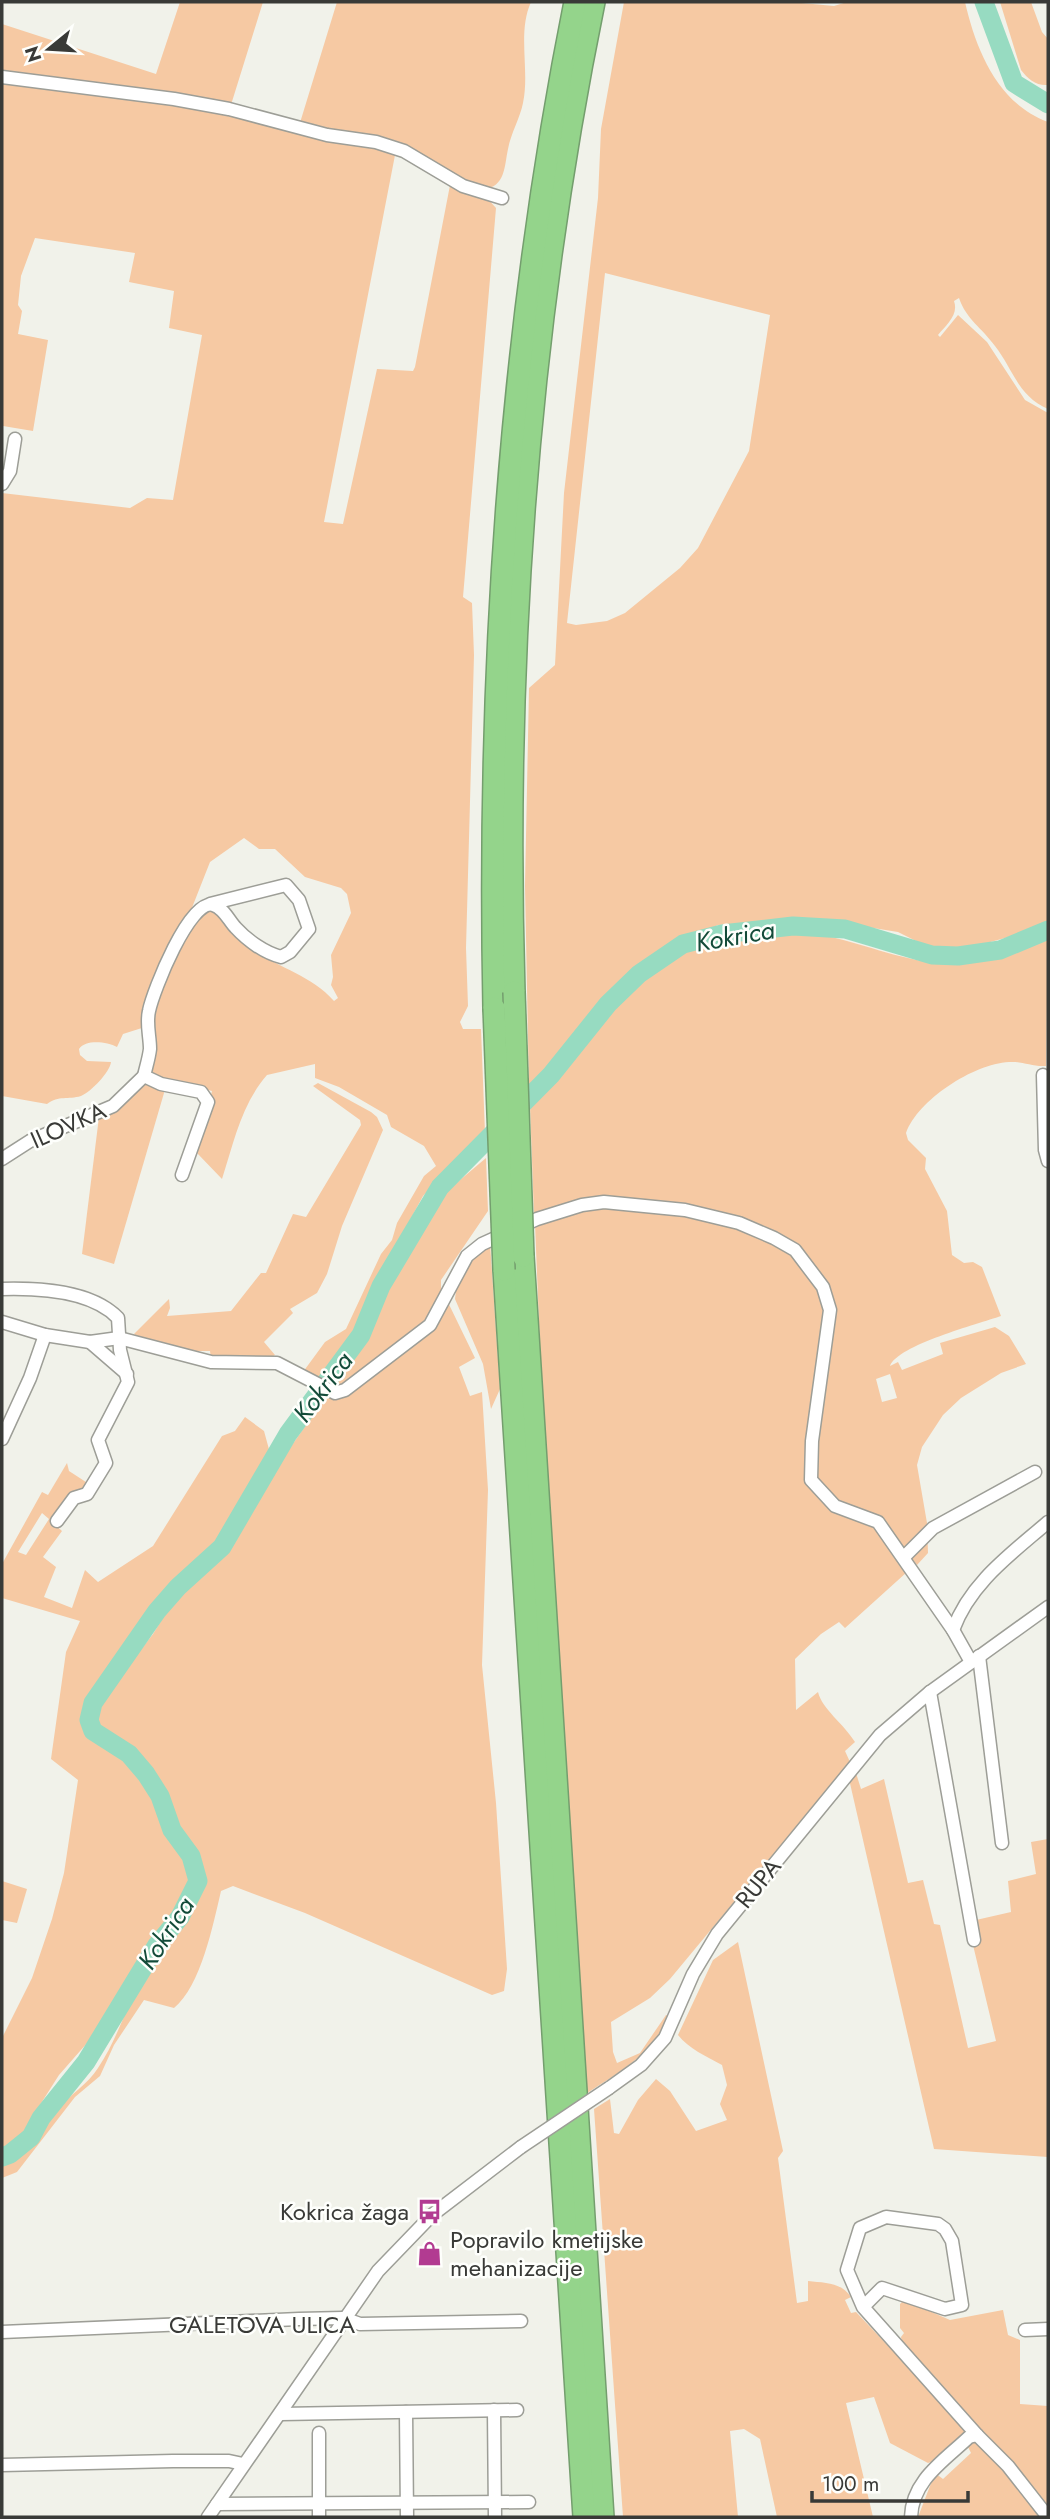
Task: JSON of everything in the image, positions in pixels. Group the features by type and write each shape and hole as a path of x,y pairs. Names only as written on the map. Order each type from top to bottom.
{"highway":[{"path":"575,2 526,312 503,547 494,786 494,1008 504,1270 584,2517"},
{"path":"594,2 553,255 527,487 517,638 511,890 523,1256 603,2517"}],"street":[{"path":"2,77 174,99 229,109 327,135 376,142 404,151 463,186 502,198"},
{"path":"2,484 10,471 15,439"},
{"path":"182,1175 208,1102 201,1092 161,1084 144,1076 150,1049 149,1011 155,991 188,922 200,907 210,904 286,884 299,900 309,929 290,952 281,957 268,954 238,930 217,907 210,904"},
{"path":"1043,1075 1045,1150 1048,1161"},
{"name":"ILOVKA","path":"2,1159 30,1141 113,1106 144,1076"},
{"path":"2,1322 45,1335 90,1342 119,1338 211,1362 277,1363 335,1393 345,1390 430,1325 467,1256 482,1244 537,1219 582,1205 604,1202 685,1210 739,1223 795,1250 822,1287 830,1310 812,1441 811,1480 835,1506 878,1522 975,1659 1002,1843"},
{"path":"2,1289 35,1289 95,1303 109,1309 118,1318 128,1382 98,1440 106,1463 87,1494 74,1498 57,1521"},
{"path":"2,1438 30,1378 45,1335"},
{"path":"90,1342 128,1374"},
{"path":"904,1557 933,1528 1035,1472"},
{"path":"953,1630 962,1605 977,1587 1048,1522"},
{"name":"RUPA","path":"208,2517 378,2271 432,2215 522,2147 641,2065 664,2038 700,1959 739,1906 860,1757 899,1717 930,1692 1048,1607"},
{"path":"930,1692 974,1940"},
{"path":"863,2307 882,2288 945,2309 962,2305 952,2241 945,2229 938,2224 886,2217 860,2228 847,2270 863,2307 977,2435 1009,2466 1048,2517"},
{"name":"GALETOVA ULICA","path":"2,2332 343,2318 360,2324 522,2321"},
{"path":"1025,2330 1048,2329"},
{"path":"494,2410 495,2510"},
{"path":"281,2414 517,2410"},
{"path":"406,2412 407,2511"},
{"path":"319,2433 319,2511"},
{"path":"911,2517 924,2480 969,2437 977,2435"},
{"path":"2,2465 173,2461 229,2461 243,2464"},
{"path":"217,2504 319,2511 407,2511 495,2510 529,2502"}],"shaded area":[{"path":"180,2 263,2 230,108 2,75 2,24 156,74"},
{"path":"337,2 531,2 525,26 523,103 509,143 503,175 496,184 483,190 418,156 299,126"},
{"path":"624,2 791,2 834,6 847,2 965,2 983,56 1003,89 1031,114 1048,122 1048,409 1038,404 1023,389 995,346 970,318 959,298 954,301 955,311 951,320 938,335 940,337 958,315 987,342 1025,400 1048,413 1048,923 1024,933 957,951 924,945 898,932 817,919 718,925 681,942 624,983 529,1089 525,886 529,688 555,665 564,493 598,198 601,129","holes":["605,273 770,315 749,451 698,548 680,568 625,613 607,621 576,625 567,623"]},
{"path":"1000,2 1031,2 1042,32 1048,39 1048,85 1033,81 1021,70"},
{"path":"2,79 164,100 396,150 324,522 343,524 377,369 413,371 415,367 451,180 486,197 496,208 463,597 472,603 474,655 466,948 468,1006 460,1022 463,1029 481,1029 485,1133 423,1196 375,1285 359,1325 317,1380 303,1372 325,1342 346,1329 381,1254 392,1240 397,1223 424,1176 436,1166 424,1146 391,1127 387,1115 339,1087 315,1078 315,1064 267,1075 244,1111 222,1179 197,1153 212,1091 154,1076 150,1032 153,1010 169,968 203,911 216,913 258,952 314,984 334,1001 338,998 331,985 331,955 351,913 347,894 341,888 305,877 275,849 259,849 244,838 210,862 145,1027 123,1034 117,1047 91,1043 79,1049 80,1055 87,1061 111,1062 99,1081 81,1096 47,1104 2,1096 2,493 130,508 147,498 173,500 202,335 169,328 174,291 129,282 135,253 35,238 21,276 18,305 22,311 18,334 48,340 33,431 3,426 2,429"},
{"path":"794,931 837,938 908,958 944,963 997,957 1048,939 1046,1066 1009,1062 979,1069 934,1097 922,1108 906,1133 908,1140 926,1158 925,1169 947,1211 952,1255 964,1263 973,1262 982,1267 1001,1316 907,1350 890,1366 898,1362 902,1370 943,1354 940,1343 995,1327 1009,1336 1026,1364 1001,1373 961,1398 943,1415 922,1447 917,1465 927,1523 928,1553 917,1565 898,1542 892,1544 892,1551 907,1572 845,1628 839,1622 821,1634 795,1659 796,1710 818,1692 824,1704 855,1742 845,1751 850,1762 670,1979 650,1998 611,2022 613,2052 617,2063 640,2053 666,2015 670,2017 663,2030 644,2052 623,2070 586,2094 541,1372 535,1224 577,1211 602,1207 643,1209 719,1221 763,1236 784,1249 809,1274 818,1288 824,1319 832,1318 835,1310 820,1275 797,1246 779,1233 727,1214 665,1202 608,1198 586,1199 534,1215 530,1105 575,1053 586,1033 642,977 684,948 714,940","holes":["890,1374 897,1398 882,1402 876,1379"]},
{"path":"150,1083 163,1087 164,1093 114,1264 82,1254 99,1117 139,1086"},
{"path":"318,1083 371,1112 377,1117 383,1130 342,1226 327,1274 317,1293 290,1309 293,1313 264,1342 275,1355 267,1360 211,1359 210,1351 161,1347 142,1340 134,1334 169,1299 167,1316 231,1311 261,1273 266,1273 293,1214 306,1217 361,1125 360,1120 313,1086"},
{"path":"486,1158 488,1211 441,1280 441,1288 475,1358 459,1367 470,1396 482,1392 488,1490 482,1665 496,1803 507,1969 504,1991 492,1995 305,1913 233,1886 221,1891 205,1954 192,1985 183,1998 174,2008 144,2000 114,2045 100,2076 75,2097 17,2172 2,2178 2,2164 12,2161 27,2149 57,2109 98,2068 151,1959 188,1910 202,1880 199,1860 179,1829 160,1784 137,1757 97,1729 97,1706 153,1634 174,1600 230,1547 280,1462 359,1350 384,1294 433,1211 447,1191"},
{"path":"490,1243 500,1389 491,1409 483,1364 455,1299 457,1282 470,1259"},
{"path":"245,1417 264,1431 270,1453 217,1545 174,1581 134,1630 122,1657 93,1691 85,1723 89,1732 132,1762 143,1776 174,1846 186,1859 193,1880 177,1916 146,1948 102,2026 59,2075 31,2119 25,2134 2,2151 2,2038 32,1978 52,1919 64,1873 78,1780 51,1759 66,1652 80,1621 2,1598 2,1564 42,1492 48,1495 67,1463 69,1471 89,1484 52,1522 62,1531 43,1557 56,1567 44,1597 72,1608 85,1570 98,1582 153,1546 222,1436 235,1431","holes":["42,1513 49,1519 26,1555 18,1552"]},
{"path":"856,1773 861,1789 884,1779 908,1883 923,1880 934,1924 940,1925 968,2048 996,2041 973,1945 980,1942 976,1920 1011,1912 1008,1881 1036,1874 1031,1842 1048,1839 1048,2157 934,2149 849,1779"},
{"path":"2,1881 27,1889 17,1923 2,1920"},
{"path":"738,1942 783,2151 778,2158 797,2303 808,2301 808,2281 842,2288 851,2297 845,2300 851,2313 856,2312 964,2426 964,2432 953,2446 944,2455 928,2463 890,2443 874,2397 846,2403 873,2517 777,2517 760,2439 744,2429 730,2431 738,2517 623,2517 594,2109 610,2099 614,2133 619,2134 638,2100 656,2079 670,2091 696,2131 727,2120 720,2104 727,2085 722,2065 693,2048 678,2035 713,1960"},
{"path":"904,2300 950,2320 1003,2310 1008,2335 1020,2340 1020,2404 1048,2406 1048,2510 997,2447 902,2342 904,2333 900,2328 900,2304"},
{"path":"975,2441 982,2444 1044,2517 918,2517 935,2473 943,2479 971,2453 967,2445"}],"waterway":[{"path":"984,2 1014,83 1048,104"},
{"name":"Kokrica","path":"2,2157 31,2137 41,2118 86,2062 157,1945 180,1917 198,1881 191,1856 172,1830 160,1796 146,1774 129,1754 93,1731 89,1720 93,1703 157,1611 178,1587 222,1547 288,1434 361,1335 381,1286 440,1187 551,1075 608,1004 639,974 683,944 722,934 793,926 845,929 932,955 958,956 1000,950 1048,930"}],"place":[{"name":"Kokrica žaga","path":"429,2211"},
{"name":"Popravilo kmetijske mehanizacije","path":"430,2253"}]}
